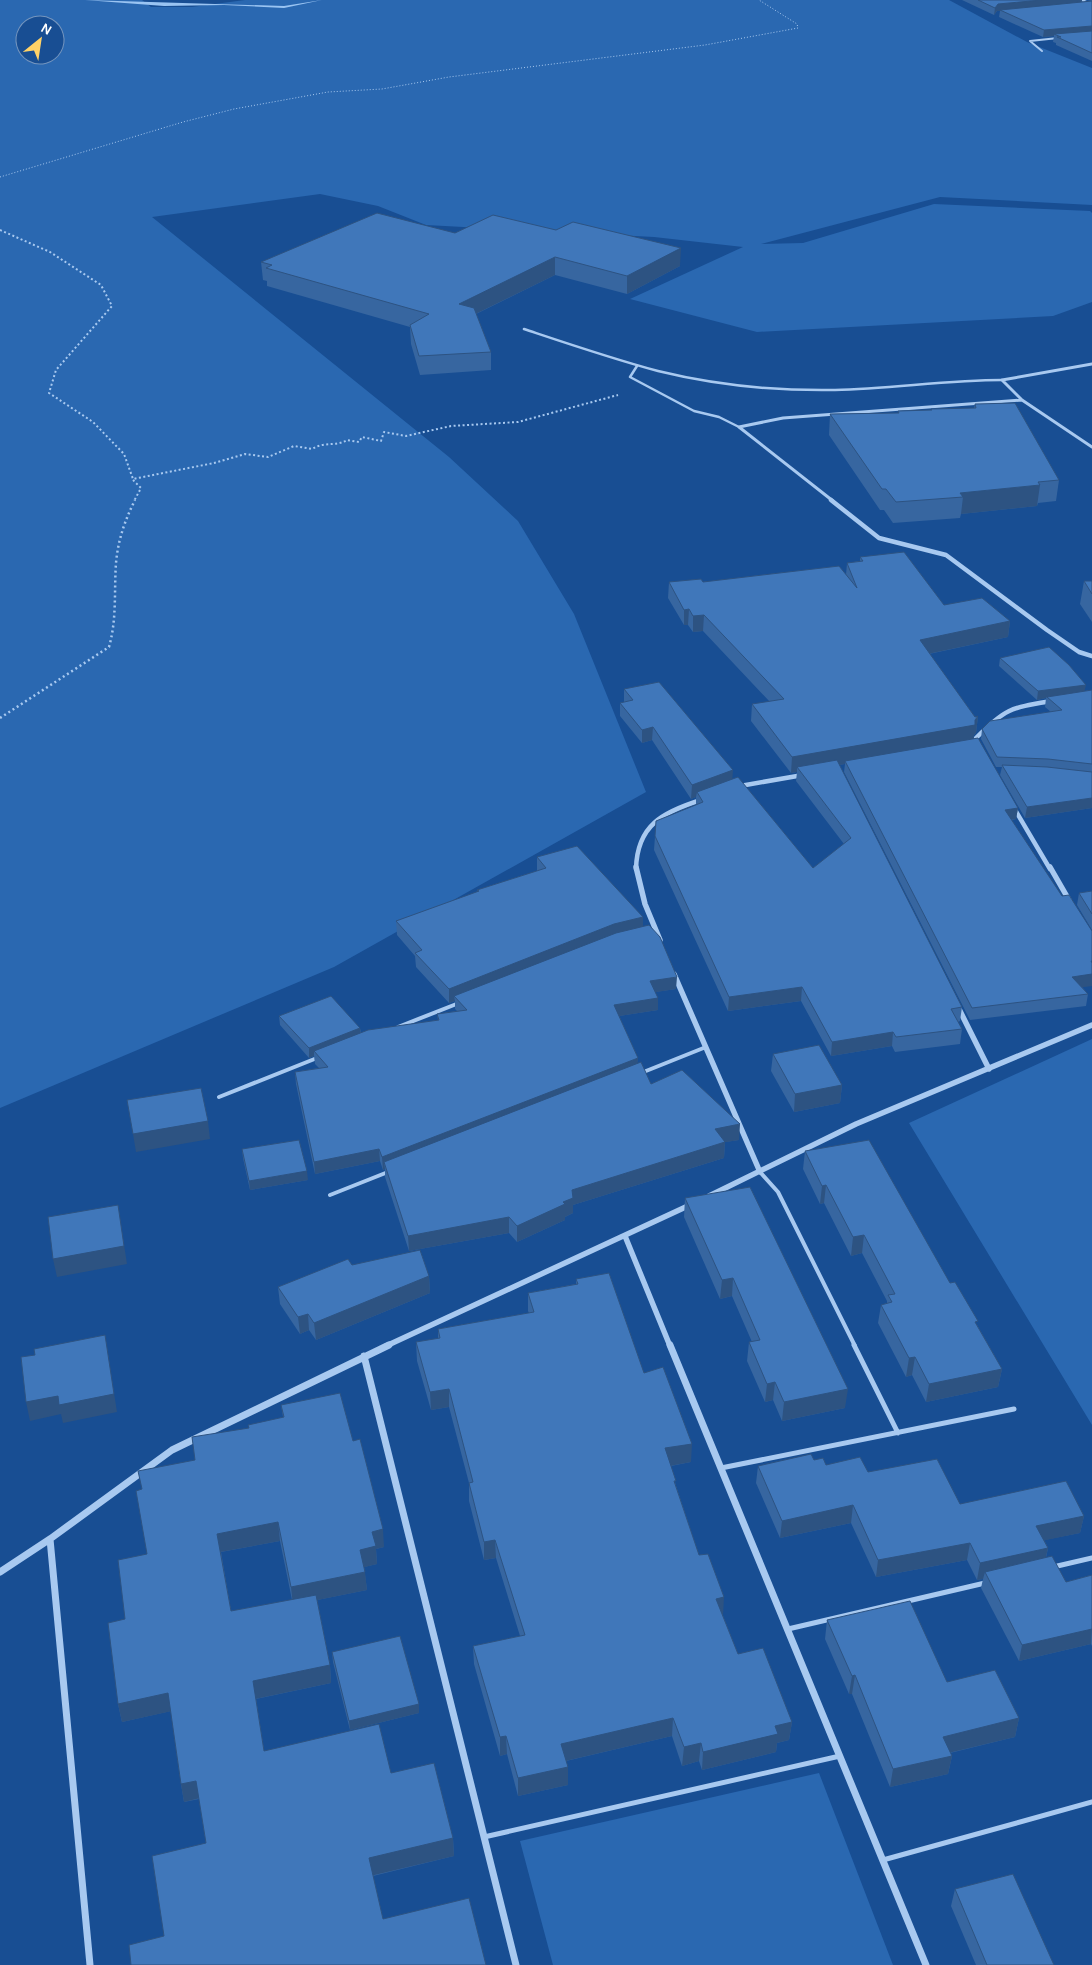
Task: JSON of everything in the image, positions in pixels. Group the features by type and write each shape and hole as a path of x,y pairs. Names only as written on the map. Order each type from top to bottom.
{"street":[{"path":"1082,0 1092,5"},
{"path":"1002,380 1092,364"},
{"path":"1002,380 1022,400 1092,447"},
{"path":"739,426 783,418 1022,400"},
{"path":"739,426 879,538 946,556 1079,652 1092,656"},
{"path":"983,754 976,738 998,716 1014,707 1063,700"},
{"path":"969,746 978,745"},
{"path":"735,787 810,774"},
{"path":"664,949 638,887 635,851 650,826 672,810 708,797"},
{"path":"1009,800 1072,906"},
{"path":"672,967 760,1172"},
{"path":"958,1007 989,1069"},
{"path":"706,1198 856,1124 1092,1024"},
{"path":"0,1572 50,1539 172,1450 364,1356 697,1202"},
{"path":"625,1236 926,1965"},
{"path":"364,1356 516,1965"},
{"path":"50,1539 90,1965"}],"lane":[{"path":"1082,6 1092,5"},
{"path":"1042,51 1030,41 1066,37"},
{"path":"524,329 637,366 683,376 744,385 837,390 968,379 1002,380"},
{"path":"637,366 630,377 694,411 719,417 739,426"},
{"path":"648,933 656,931"},
{"path":"394,1028 468,999"},
{"path":"632,1076 706,1048"},
{"path":"219,1097 320,1057"},
{"path":"330,1195 394,1170"},
{"path":"760,1172 778,1192 898,1433"},
{"path":"721,1468 1014,1409"},
{"path":"1044,1569 1092,1558"},
{"path":"787,1630 987,1582"},
{"path":"484,1837 840,1756"},
{"path":"883,1860 1092,1802"}],"path":[{"path":"0,177 182,122 244,107 328,92 382,89 449,77 705,45 798,28 797,24 759,0"},
{"path":"0,230 50,252 101,285 112,306 56,370 49,394 94,422 124,454 133,479 141,488 123,523 116,561 114,634 109,647 0,718"},
{"path":"133,479 214,463 245,454 268,457 294,446 312,449 320,444 342,443 347,440 359,442 362,437 381,441 384,432 406,436 451,426 518,422 616,396 641,383"}],"shaded area":[{"path":"0,0 142,0 151,7 192,7 245,0 949,0 1027,42 1092,68 1092,205 940,197 761,244 803,243 934,204 1090,211 1092,213 1092,302 1053,316 757,332 630,299 743,247 654,237 426,225 378,206 320,194 152,217 449,457 518,521 574,614 646,792 334,967 0,1108"},
{"path":"1092,1039 1092,1425 909,1123"},
{"path":"819,1773 893,1965 553,1965 520,1841"}],"building":[{"path":"978,0 1042,0 998,4 995,8"},
{"path":"1092,1 1092,26 1044,30 1000,10"},
{"path":"1092,31 1092,53 1054,34"},
{"path":"377,213 455,233 493,215 556,230 573,222 681,248 627,276 555,257 459,304 474,308 491,352 419,356 410,325 429,314 266,268 272,265 261,262"},
{"path":"1015,403 1059,480 1038,482 1040,485 960,493 963,497 896,502 886,489 882,489 830,414 899,413 898,411 976,408 975,404"},
{"path":"904,552 944,605 982,598 1010,621 920,640 975,717 978,716 975,720 975,725 792,757 752,704 784,699 704,615 693,616 689,609 684,610 669,582 701,579 703,582 839,566 857,588 847,563 863,561 860,557"},
{"path":"1084,581 1092,581 1092,594"},
{"path":"1049,647 1069,665 1086,685 1038,691 1000,658"},
{"path":"659,682 733,770 692,785 653,727 642,730 620,703 633,700 624,689"},
{"path":"1092,690 1092,764 1048,759 997,757 982,729 990,721 1062,710 1047,697"},
{"path":"978,738 1018,808 1005,810 1062,896 1069,895 1092,931 1092,974 1072,977 1088,994 972,1008 845,761"},
{"path":"837,760 962,1007 951,1009 962,1029 896,1037 893,1032 832,1042 802,987 729,997 655,836 656,821 703,802 697,792 738,777 813,868 851,838 797,767"},
{"path":"1002,765 1092,772 1092,798 1027,807"},
{"path":"577,846 643,917 614,924 449,989 415,953 422,950 396,921 479,891 477,890 546,868 537,857"},
{"path":"1092,891 1092,914 1079,893"},
{"path":"649,925 660,937 677,977 650,981 658,998 614,1005 638,1058 382,1157 379,1149 314,1162 295,1072 328,1067 314,1051 368,1030 439,1020 437,1014 467,1010 454,996 616,933"},
{"path":"331,996 360,1028 309,1048 279,1016"},
{"path":"819,1045 842,1085 795,1094 773,1054"},
{"path":"641,1062 651,1084 682,1070 740,1124 715,1129 725,1142 572,1190 573,1198 563,1202 565,1204 517,1226 509,1217 408,1236 384,1162"},
{"path":"201,1088 208,1121 133,1134 127,1100"},
{"path":"299,1140 307,1171 249,1181 242,1149"},
{"path":"869,1140 950,1283 955,1282 978,1321 975,1322 1002,1369 929,1384 915,1357 909,1358 881,1305 892,1302 888,1295 895,1294 864,1235 853,1237 826,1185 822,1186 805,1151"},
{"path":"750,1187 848,1389 784,1402 775,1382 767,1384 749,1342 760,1340 733,1278 722,1280 685,1198"},
{"path":"118,1205 124,1246 53,1259 48,1217"},
{"path":"420,1250 429,1276 314,1323 308,1314 298,1317 278,1287 348,1259 352,1265"},
{"path":"609,1273 644,1373 663,1367 692,1444 665,1448 699,1555 708,1554 724,1597 716,1599 738,1654 763,1648 792,1722 775,1726 778,1734 703,1752 701,1743 684,1747 673,1718 561,1744 568,1767 518,1778 506,1736 500,1737 473,1646 525,1635 495,1540 484,1542 469,1483 473,1482 449,1389 430,1392 416,1342 440,1338 438,1329 534,1312 528,1293 578,1284 576,1279"},
{"path":"105,1335 114,1394 59,1405 58,1396 26,1402 21,1357 35,1355 34,1349"},
{"path":"340,1393 353,1441 360,1439 383,1529 372,1532 376,1546 360,1550 365,1572 291,1587 278,1522 217,1534 231,1611 316,1595 330,1665 253,1681 264,1751 379,1724 391,1773 434,1763 453,1838 369,1858 383,1919 469,1898 486,1965 131,1965 129,1945 164,1936 152,1856 206,1843 196,1781 181,1784 168,1693 118,1704 108,1623 125,1619 118,1560 147,1554 136,1491 142,1489 138,1471 195,1460 192,1437 249,1428 248,1425 284,1417 281,1405"},
{"path":"811,1454 814,1460 823,1458 826,1465 860,1457 868,1472 937,1459 960,1504 1066,1481 1084,1516 1036,1526 1048,1548 980,1563 970,1543 878,1560 853,1505 782,1521 758,1466"},
{"path":"1052,1556 1066,1582 1092,1575 1092,1629 1022,1645 985,1572"},
{"path":"910,1601 947,1682 995,1670 1019,1718 943,1737 952,1756 893,1769 855,1675 852,1676 827,1620"},
{"path":"400,1636 419,1704 349,1721 332,1652"},
{"path":"1013,1874 1054,1965 987,1965 955,1889"}],"waterway":[{"path":"87,0 164,5 224,4 284,7 320,0"}]}
